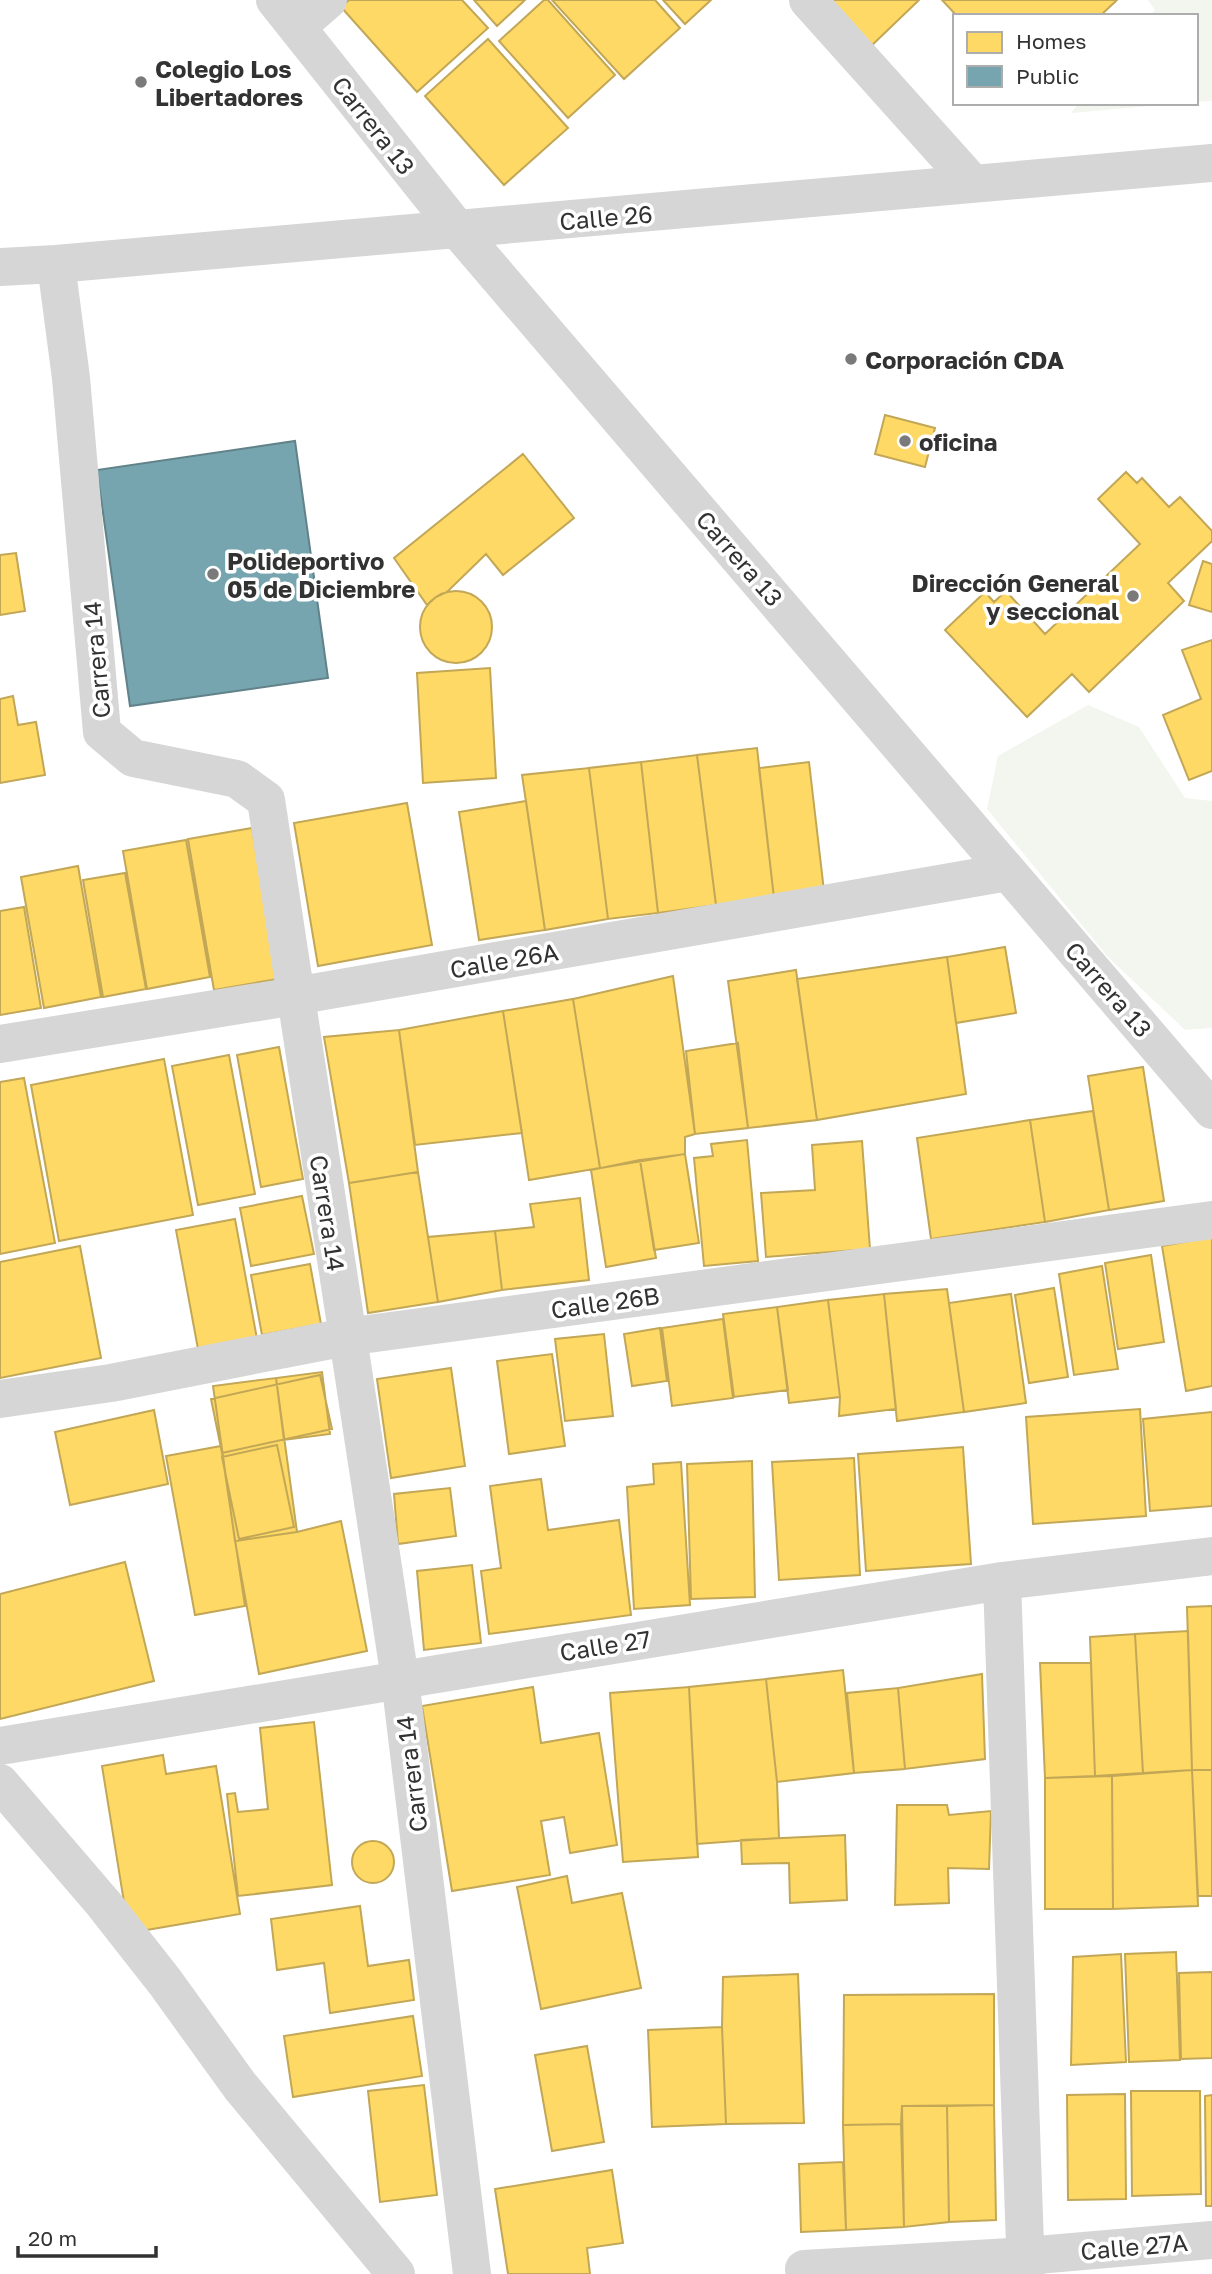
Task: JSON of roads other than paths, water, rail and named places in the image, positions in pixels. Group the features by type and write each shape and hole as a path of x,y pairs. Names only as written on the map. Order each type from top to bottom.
{"street":[{"path":"286,13 328,0"},
{"path":"808,0 973,184"},
{"name":"Carrera 13","path":"286,13 458,230 1008,872 1194,1064 1212,1110"},
{"name":"Calle 26","path":"0,267 458,230 1212,163"},
{"name":"Carrera 14","path":"56,264 71,378 102,732 133,758 237,779 266,800 400,1679 472,2274"},
{"name":"Calle 26A","path":"0,1044 295,996 1008,872"},
{"name":"Calle 26B","path":"0,1399 111,1383 346,1337 1212,1220"},
{"name":"Calle 27","path":"0,1746 1002,1581 1212,1556"},
{"path":"1002,1581 1026,2265"},
{"path":"0,1783 103,1903 165,1982 240,2086 396,2274"},
{"name":"Calle 27A","path":"804,2269 1026,2265 1212,2240"}],"place":[{"name":"Colegio Los Libertadores","path":"141,82"},
{"name":"Corporación CDA","path":"851,359"},
{"name":"oficina","path":"905,441"},
{"name":"Polideportivo 05 de Diciembre","path":"213,574"},
{"name":"Dirección General y seccional","path":"1133,596"}]}
